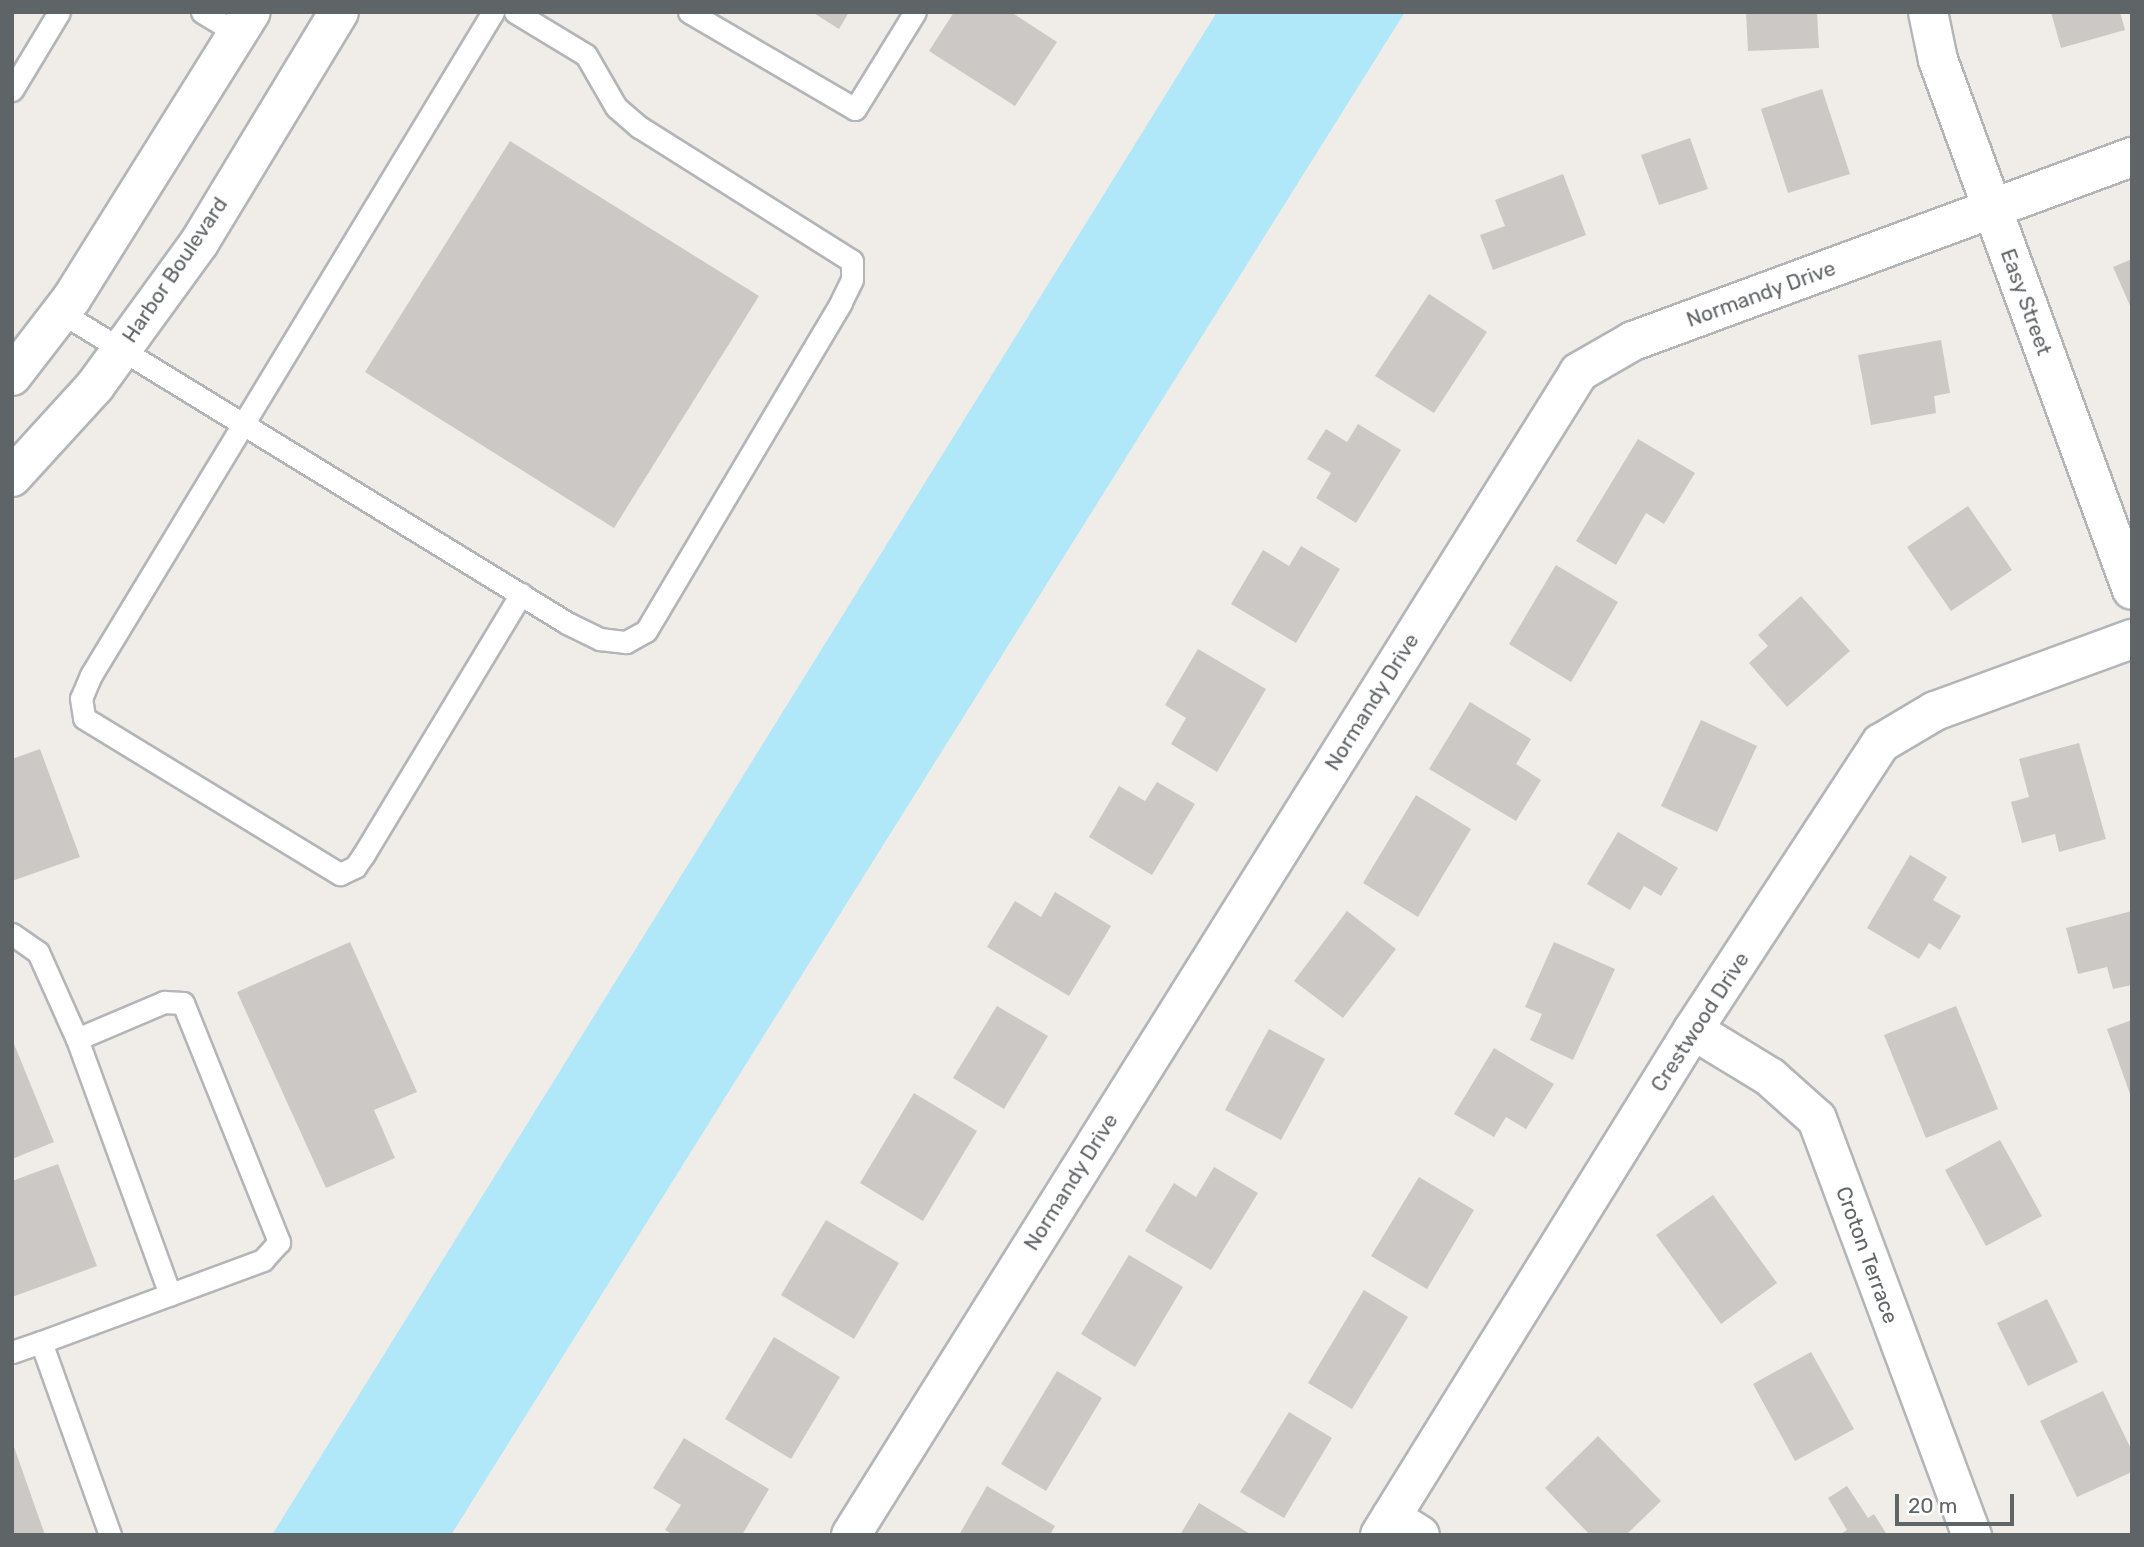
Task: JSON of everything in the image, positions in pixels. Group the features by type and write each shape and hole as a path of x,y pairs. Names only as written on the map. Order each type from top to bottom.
{"street":[{"name":"Harbor Boulevard","path":"12,477 121,349 199,243 339,12"},
{"name":"Easy Street","path":"1928,12 1938,60 2132,590"},
{"path":"12,376 62,313 244,23"},
{"name":"Normandy Drive","path":"851,1535 1579,372 1633,341 2132,157"},
{"name":"Crestwood Drive","path":"1397,1529 1693,1030 1881,743 1936,711 2132,639"},
{"name":"Croton Terrace","path":"1693,1030 1770,1077 1816,1119 1972,1535"}],"lane":[{"path":"12,90 59,12"},
{"path":"202,12 244,23"},
{"path":"493,12 245,425 90,675 81,698 84,718 129,749 340,874 355,867 364,855 521,594"},
{"path":"62,313 521,594 600,639 626,642 646,631 841,302 852,279 852,261 639,127 616,107 586,55 515,12"},
{"path":"689,12 855,109 915,12"},
{"path":"12,934 38,952 77,1039 170,1295"},
{"path":"12,1352 263,1260 279,1242 183,1003 164,1002 77,1039"},
{"path":"41,1342 110,1535"}],"water":[{"path":"1217,12 1405,12 451,1535 272,1535"}],"building":[{"path":"812,12 849,12 839,29"},
{"path":"954,12 1011,12 1057,42 1015,106 929,51"},
{"path":"1746,12 1817,12 1819,48 1748,51"},
{"path":"2051,12 2120,12 2125,30 2061,48"},
{"path":"1822,89 1850,174 1788,193 1761,109"},
{"path":"1690,138 1708,189 1659,205 1641,155"},
{"path":"510,141 759,296 614,528 365,372"},
{"path":"1563,174 1586,235 1493,270 1480,235 1505,226 1495,200"},
{"path":"2132,259 2132,310 2113,267"},
{"path":"1429,294 1487,332 1434,413 1375,376"},
{"path":"1941,340 1950,393 1934,396 1936,413 1871,425 1858,355"},
{"path":"1358,424 1401,450 1356,523 1316,498 1331,473 1307,459 1326,429 1347,442"},
{"path":"1638,439 1695,473 1664,524 1646,513 1616,565 1576,541"},
{"path":"1968,506 2012,570 1951,611 1907,547"},
{"path":"1301,546 1340,569 1296,643 1231,604 1263,550 1289,566"},
{"path":"1556,565 1618,602 1571,682 1509,644"},
{"path":"1801,596 1850,651 1787,707 1749,663 1768,646 1758,635"},
{"path":"1198,649 1266,689 1217,772 1171,744 1186,718 1165,705"},
{"path":"1470,702 1531,739 1516,764 1541,780 1516,821 1429,769"},
{"path":"1701,720 1757,746 1717,832 1661,806"},
{"path":"2079,743 2106,839 2059,852 2055,834 2022,843 2011,802 2029,797 2019,759"},
{"path":"40,749 80,857 12,881 12,759"},
{"path":"1157,782 1195,804 1152,875 1089,837 1119,786 1145,801"},
{"path":"1416,795 1471,829 1418,917 1363,883"},
{"path":"1618,832 1678,868 1661,896 1644,886 1630,910 1587,884"},
{"path":"1910,855 1947,877 1933,900 1961,916 1940,950 1929,943 1919,959 1867,928"},
{"path":"1055,892 1111,926 1069,996 987,947 1015,901 1041,917"},
{"path":"1347,911 1396,949 1343,1018 1294,981"},
{"path":"2132,911 2132,985 2113,989 2107,967 2078,974 2066,928"},
{"path":"350,942 417,1092 374,1110 395,1158 326,1188 237,992"},
{"path":"1554,942 1615,969 1573,1060 1530,1040 1542,1014 1525,1007"},
{"path":"997,1006 1048,1036 1004,1109 953,1078"},
{"path":"1956,1006 1998,1109 1926,1138 1884,1035"},
{"path":"2132,1020 2132,1097 2131,1097 2107,1029"},
{"path":"1269,1029 1325,1059 1281,1140 1225,1110"},
{"path":"12,1039 54,1142 12,1159"},
{"path":"1494,1048 1554,1084 1526,1129 1506,1117 1494,1137 1454,1114"},
{"path":"914,1093 977,1131 923,1221 860,1183"},
{"path":"2000,1140 2042,1216 1986,1246 1945,1170"},
{"path":"58,1164 97,1266 12,1297 12,1181"},
{"path":"1214,1167 1258,1193 1211,1270 1145,1231 1174,1183 1196,1197"},
{"path":"1419,1177 1474,1210 1427,1289 1371,1256"},
{"path":"1713,1195 1777,1283 1721,1324 1656,1235"},
{"path":"826,1220 899,1263 854,1339 781,1295"},
{"path":"1129,1255 1183,1287 1135,1367 1081,1334"},
{"path":"1364,1290 1408,1317 1352,1409 1308,1383"},
{"path":"2047,1299 2078,1362 2028,1386 1997,1323"},
{"path":"774,1337 840,1377 791,1459 725,1419"},
{"path":"1811,1352 1854,1429 1795,1461 1753,1384"},
{"path":"1057,1371 1102,1398 1046,1491 1001,1464"},
{"path":"2103,1391 2132,1451 2132,1472 2077,1497 2040,1421"},
{"path":"1289,1412 1332,1438 1284,1518 1240,1492"},
{"path":"1598,1436 1661,1501 1626,1535 1590,1535 1545,1488"},
{"path":"684,1438 769,1489 742,1535 673,1535 665,1530 681,1505 653,1488"},
{"path":"13,1444 45,1535 12,1535"},
{"path":"987,1486 1055,1526 1050,1535 959,1535"},
{"path":"1847,1486 1868,1518 1874,1514 1887,1535 1839,1535 1847,1530 1828,1498"},
{"path":"1199,1503 1252,1535 1180,1535"}]}
